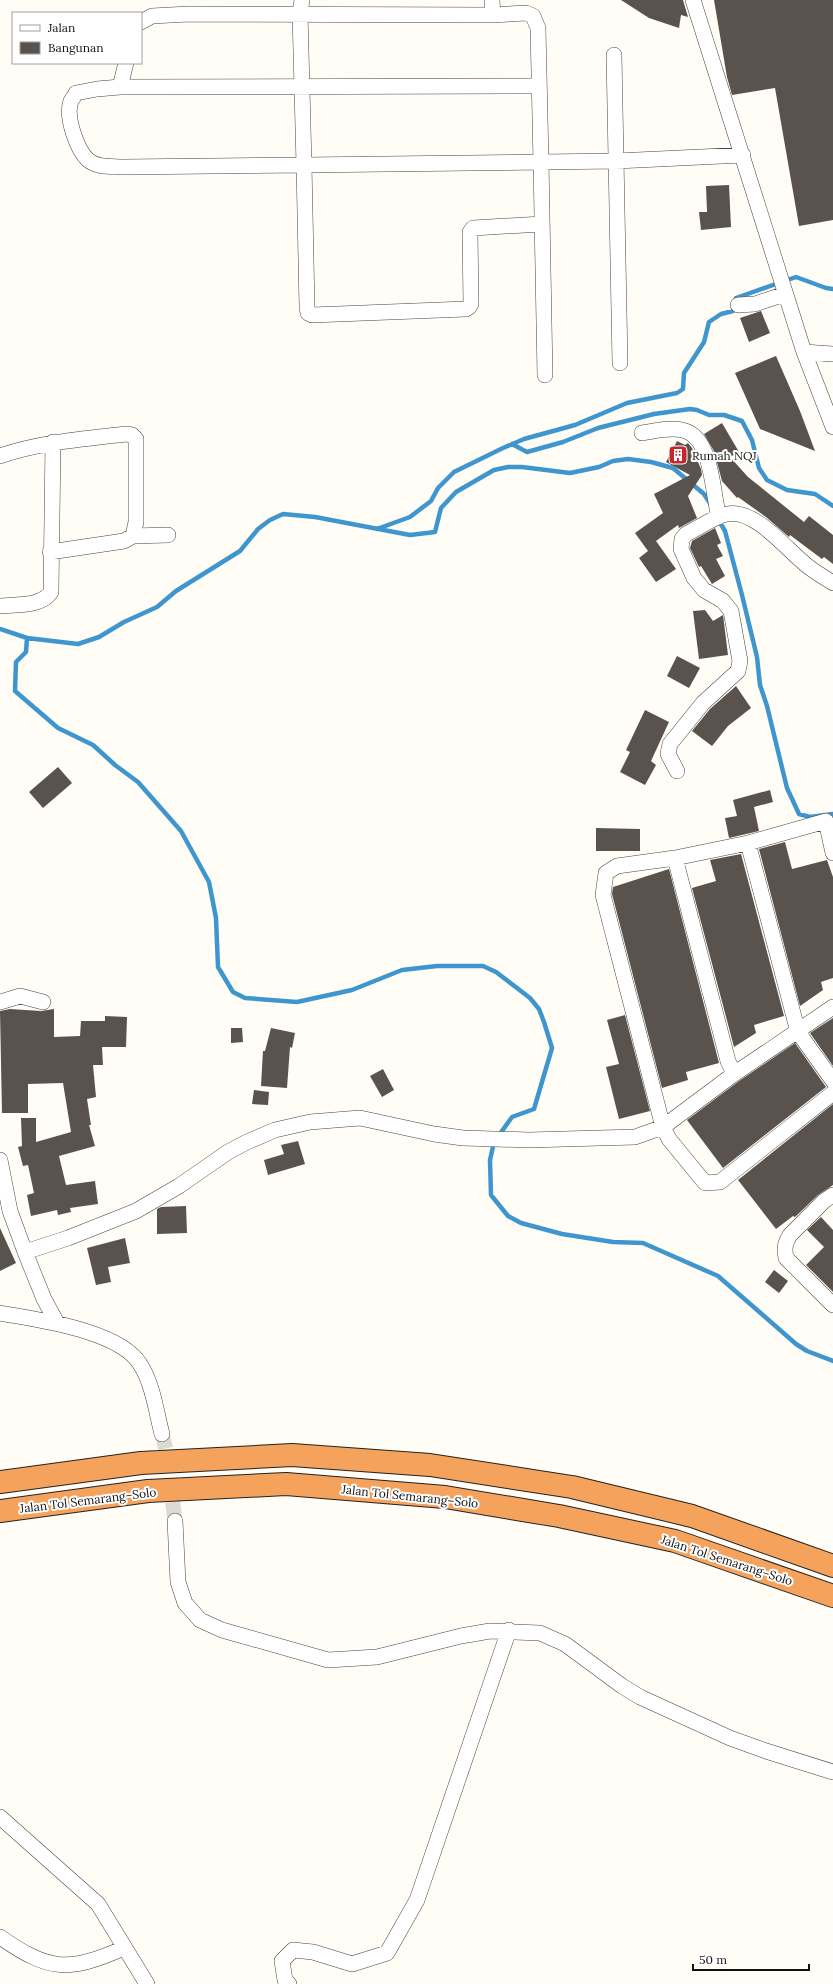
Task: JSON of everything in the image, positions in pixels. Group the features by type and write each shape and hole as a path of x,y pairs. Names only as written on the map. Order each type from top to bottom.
{"highway":[{"path":"0,1482 141,1463 292,1454 430,1465 572,1487 685,1514 833,1566"},
{"name":"Jalan Tol Semarang–Solo","path":"0,1511 148,1491 286,1484 445,1497 559,1516 675,1541 833,1596"}],"street":[{"path":"693,0 743,155 782,286 804,352 833,427"},
{"path":"301,6 308,313 466,309 471,304 470,232 473,228 542,224"},
{"path":"142,21 152,16 301,6 492,7 526,12 533,16 538,28 540,86 545,375"},
{"path":"614,55 620,363"},
{"path":"120,87 126,64"},
{"path":"540,86 120,87 97,89 76,94 71,101 69,112 75,139 88,159 99,165 124,167 616,161 743,155"},
{"path":"738,305 755,304 782,286"},
{"path":"804,352 833,354"},
{"path":"642,433 676,429 693,435 703,448 710,465 717,518"},
{"path":"0,456 18,449 53,442 126,434 132,435 136,439 136,522 132,536"},
{"path":"0,606 38,602 47,598 51,592 50,552 53,442"},
{"path":"677,770 668,754 670,744 703,703 734,676 740,666 731,611 723,601 708,594 700,586 681,549 682,539 686,534 717,518 732,513 752,518 809,568 833,583"},
{"path":"50,552 124,541 132,536 168,535"},
{"path":"833,853 829,820 748,843 674,858 617,866 606,874 603,895 663,1127 669,1140 705,1183 720,1182 833,1093"},
{"path":"748,843 798,1032 833,1081"},
{"path":"674,858 728,1062 734,1074"},
{"path":"0,1002 20,996 43,1002"},
{"path":"25,1252 68,1238 136,1211 179,1186 234,1148 261,1135 291,1126 324,1120 360,1118 434,1134 463,1138 635,1138 663,1127 734,1074 833,1007"},
{"path":"0,1160 10,1210 44,1299 57,1323"},
{"path":"832,1196 824,1201 790,1235 786,1241 785,1249 786,1258 833,1305"},
{"path":"0,1313 57,1323 95,1334 115,1343 140,1363 146,1375 162,1434"},
{"path":"174,1521 178,1582 188,1607 200,1620 244,1637 328,1660 376,1657 477,1632 509,1630 540,1633 558,1640 622,1686 640,1697 730,1738 772,1754 833,1772"},
{"path":"289,1984 285,1980 282,1960 293,1950 313,1952 352,1964 386,1953 417,1900 509,1630"},
{"path":"0,1817 98,1904 147,1984"},
{"path":"0,1938 22,1952 45,1962 64,1966 93,1961 124,1948"}],"building":[{"path":"621,0 683,0 688,17 681,15 679,28 649,18"},
{"path":"714,0 833,0 833,220 799,226 775,88 732,95 727,77"},
{"path":"729,185 731,227 701,230 699,212 707,212 706,186"},
{"path":"761,311 770,333 749,342 740,318"},
{"path":"776,356 800,411 815,451 760,429 735,373"},
{"path":"722,423 739,452 730,457 748,477 804,522 809,516 833,535 833,564 824,557 822,559 790,535 789,537 766,517 738,497 737,498 722,481 714,451 704,434"},
{"path":"677,441 685,445 688,443 692,448 701,469 702,475 688,496 697,518 679,528 678,525 656,541 676,569 656,582 639,558 648,551 635,533 663,513 654,494 690,475 666,462"},
{"path":"715,528 721,543 717,545 723,556 716,559 725,576 712,584 701,566 699,567 690,548 692,541"},
{"path":"705,610 713,621 723,615 728,655 699,659 693,611"},
{"path":"677,656 700,668 689,688 667,676"},
{"path":"736,686 751,708 728,726 712,746 692,731 710,709"},
{"path":"645,710 669,722 651,761 656,765 645,785 620,772 630,752 626,750"},
{"path":"58,767 72,783 43,808 29,792"},
{"path":"770,790 773,802 754,807 759,831 729,838 725,818 737,816 733,800"},
{"path":"596,828 640,829 640,851 596,851"},
{"path":"785,842 792,869 827,860 833,877 833,978 821,982 823,990 800,1006 759,849"},
{"path":"741,854 784,1016 754,1025 756,1033 734,1047 692,888 716,881 710,860"},
{"path":"669,869 719,1063 686,1072 688,1080 662,1088 612,894 613,887"},
{"path":"10,1009 41,1011 54,1009 54,1037 80,1036 81,1021 105,1021 105,1016 127,1017 126,1047 102,1047 103,1065 93,1065 96,1097 87,1099 91,1125 89,1125 95,1146 59,1156 66,1185 95,1181 98,1204 70,1208 71,1212 58,1215 57,1210 31,1216 27,1195 34,1193 28,1165 23,1166 18,1147 22,1146 21,1118 36,1118 36,1142 71,1132 63,1083 28,1084 28,1113 2,1113 0,1011"},
{"path":"625,1015 650,1111 619,1119 606,1067 619,1064 607,1020"},
{"path":"833,1018 833,1066 810,1033"},
{"path":"231,1028 242,1028 243,1042 231,1043"},
{"path":"271,1028 295,1033 292,1048 290,1047 287,1088 261,1086 263,1051 265,1051"},
{"path":"795,1043 826,1087 723,1168 687,1120 739,1081"},
{"path":"383,1069 394,1090 382,1097 370,1076"},
{"path":"254,1090 269,1092 268,1105 252,1104"},
{"path":"833,1104 833,1185 818,1195 795,1217 793,1216 776,1229 738,1180"},
{"path":"298,1141 305,1164 268,1175 264,1160 284,1154 281,1145"},
{"path":"186,1206 187,1233 157,1234 157,1209 161,1207"},
{"path":"821,1217 833,1230 833,1292 806,1265 824,1247 807,1230"},
{"path":"0,1228 16,1263 0,1271"},
{"path":"125,1238 130,1263 108,1267 111,1282 96,1285 87,1248"},
{"path":"774,1270 788,1281 779,1293 765,1282"}],"waterway":[{"path":"377,529 410,517 431,501 438,488 454,472 503,448 524,439 575,425 627,403 677,393 683,389 684,373 704,342 709,322 721,314 733,311 736,298 796,277 826,288 833,289"},
{"path":"512,444 527,452 563,442 598,428 654,414 690,409 709,415 724,415 742,421 752,440 759,468 767,480 787,490 815,494 833,506"},
{"path":"0,629 27,638 78,644 99,637 124,622 157,607 176,591 240,551 258,529 270,520 283,514 315,517 410,535 435,532 441,508 456,492 494,470 508,467 522,467 570,473 599,467 613,461 628,459 651,462 673,468 704,494 711,505"},
{"path":"718,519 725,531 742,595 757,657 760,685 767,706 787,788 799,814 810,817 833,814"},
{"path":"27,638 26,652 16,662 15,691 58,728 93,745 115,765 138,782 181,831 209,882 216,918 218,967 233,992 245,998 297,1002 352,990 402,970 437,966 483,966 496,972 530,998 539,1009 552,1048 534,1109 512,1117 494,1142 490,1160 491,1195 508,1216 521,1223 562,1234 613,1242 643,1243 718,1276 796,1344 807,1351 833,1361"}],"tunnel":[{"path":"162,1434 166,1450 175,1521"}],"place":[{"name":"Rumah NQJ","path":"678,455"}]}
